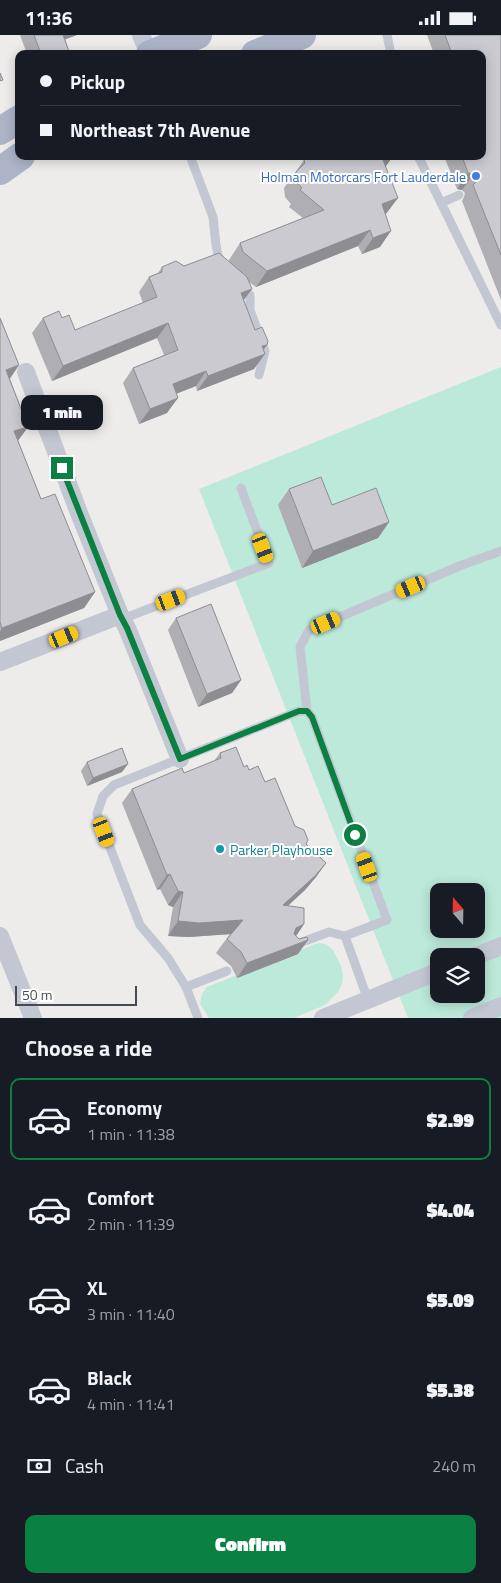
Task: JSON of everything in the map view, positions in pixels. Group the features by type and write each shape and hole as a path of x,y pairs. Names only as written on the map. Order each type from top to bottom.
{"main road":[{"path":"160,50 198,35"},
{"path":"265,50 302,35"},
{"path":"0,112 15,106"},
{"path":"0,131 15,122"},
{"path":"0,155 15,149"},
{"path":"0,171 15,160"}],"street":[{"path":"141,35 148,50"},
{"path":"26,372 79,513 180,759"},
{"path":"0,662 121,617"},
{"path":"0,936 33,1018"},
{"path":"485,952 501,946"},
{"path":"323,1018 430,975"},
{"path":"472,1018 501,1006"}],"lane":[{"path":"387,35 391,50"},
{"path":"192,160 213,217 216,245 226,276 250,295 250,310 266,351 259,375"},
{"path":"420,160 501,325"},
{"path":"441,203 459,195"},
{"path":"121,617 269,563 240,488"},
{"path":"290,947 329,932 345,936 387,920 312,717 307,711 300,647 309,630 462,565 501,551"},
{"path":"198,1018 186,987 168,958 140,925 97,814 103,796 114,785 299,711 307,711"},
{"path":"345,936 368,999"},
{"path":"186,987 227,971"}],"green space":[{"path":"501,367 501,1018 408,1018 199,489"},
{"path":"322,943 333,950 343,975 342,984 338,992 325,1005 294,1018 209,1018 200,1004 202,994 207,987 315,944"}],"building":[{"path":"34,35 63,35 69,50 40,50"},
{"path":"445,35 501,35 501,255 473,185 476,182 476,177 474,174 468,173 463,160 486,160 486,50 451,50"},
{"path":"304,160 383,160 398,198 382,204 391,231 373,238 370,230 267,271 243,252 240,243 324,210 300,190 302,188 296,181 296,172 305,163"},
{"path":"219,253 247,277 252,289 241,293 255,330 262,327 268,341 267,345 262,346 265,354 208,376 206,371 173,384 178,398 150,409 133,368 178,350 168,323 63,366 43,318 59,311 62,318 69,315 75,330 157,297 149,277 162,272 162,267 176,261 184,266"},
{"path":"0,318 19,365 6,370 28,427 14,431 41,499 55,494 95,592 2,628 0,622"},
{"path":"321,477 332,505 376,488 389,522 313,551 289,489"},
{"path":"211,604 241,680 207,694 176,618"},
{"name":"Parker Playhouse","path":"236,747 244,767 247,765 249,770 258,766 265,782 275,778 295,826 304,830 308,840 306,844 326,863 315,876 283,905 304,908 304,924 296,928 294,934 299,939 307,937 308,940 247,963 241,952 227,939 243,920 199,923 178,921 183,892 178,891 170,874 167,875 132,789 182,768 184,773 221,758 220,753"},
{"path":"122,748 128,764 93,778 87,762"}],"place":[{"name":"Holman Motorcars Fort Lauderdale","path":"476,176"},
{"name":"Parker Playhouse","path":"220,849"}],"route":[{"path":"62,468 180,759 299,711 307,711 312,717 355,835"}]}
